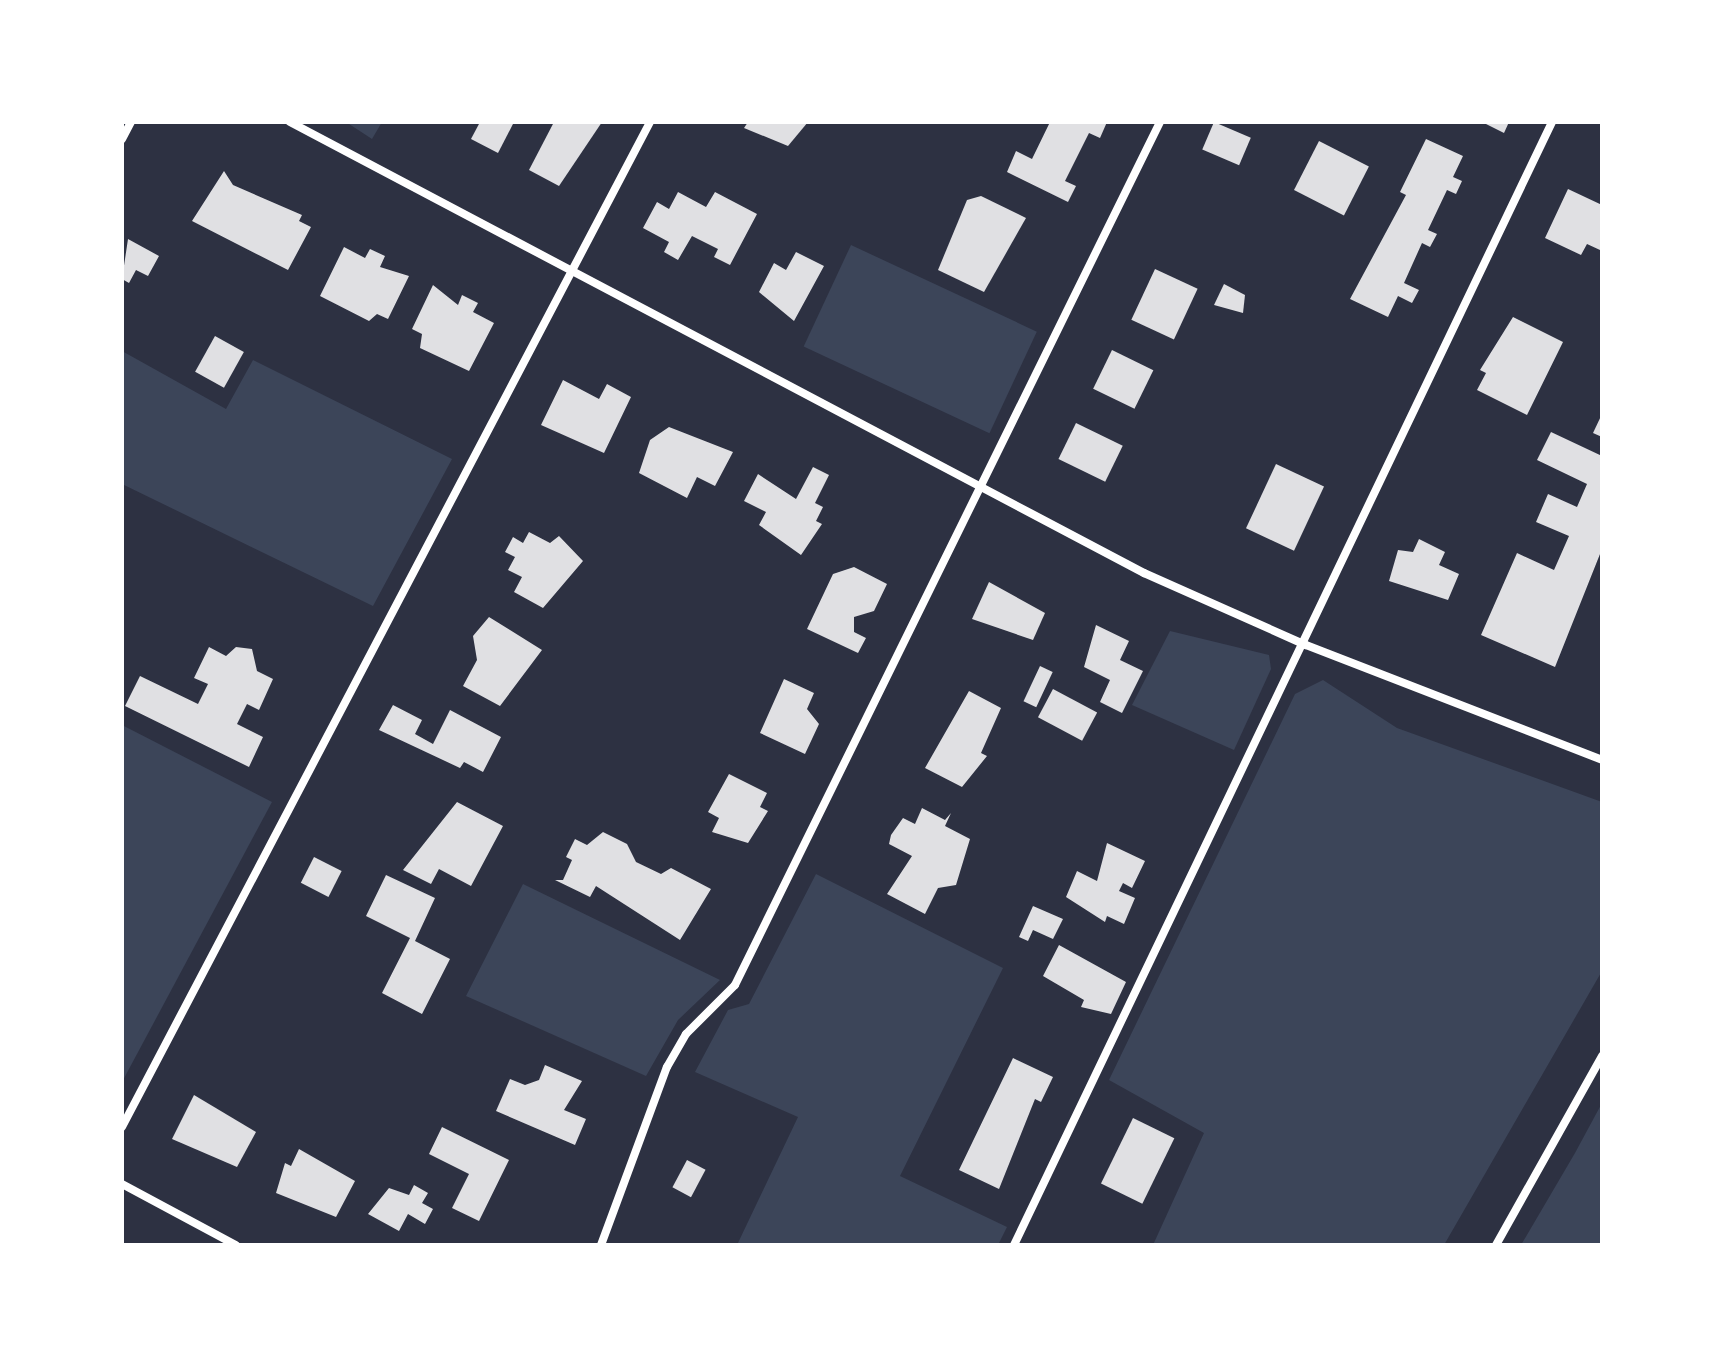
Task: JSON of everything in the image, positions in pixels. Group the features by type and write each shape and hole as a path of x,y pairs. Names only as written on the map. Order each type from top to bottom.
{"street":[{"path":"122,139 131,122"},
{"path":"290,122 568,275 981,489 1306,645 1602,760"},
{"path":"122,1127 650,122"},
{"path":"601,1245 667,1067 686,1034 735,985 1160,122"},
{"path":"1014,1245 1306,645 1552,122"},
{"path":"1496,1245 1602,1056"},
{"path":"122,1184 236,1245"}],"shaded area":[{"path":"346,122 382,122 372,139"},
{"path":"851,245 1037,332 989,433 804,347"},
{"path":"122,351 226,409 253,360 452,459 373,606 122,484"},
{"path":"1170,631 1269,655 1271,669 1234,750 1132,705"},
{"path":"1323,680 1397,728 1602,802 1602,971 1444,1245 1153,1245 1204,1133 1109,1080 1295,694"},
{"path":"122,725 272,802 122,1082"},
{"path":"816,874 1003,968 900,1176 1007,1227 998,1245 737,1245 798,1117 695,1072 728,1010 749,1004"},
{"path":"523,884 720,980 678,1020 646,1076 466,996"},
{"path":"1602,1103 1602,1245 1521,1245 1575,1153"}],"building":[{"path":"480,122 514,122 498,153 471,139"},
{"path":"554,122 602,122 559,186 529,170"},
{"path":"748,122 808,122 788,146 744,128"},
{"path":"1050,122 1107,122 1100,138 1089,133 1065,181 1076,186 1068,202 1007,172 1016,151 1032,159"},
{"path":"1214,122 1251,138 1239,165 1202,150"},
{"path":"1482,122 1509,122 1504,133"},
{"path":"1426,139 1463,156 1453,177 1462,181 1456,194 1447,190 1428,230 1437,234 1430,247 1422,243 1404,283 1419,290 1412,303 1398,296 1388,317 1350,299 1406,195 1400,192"},
{"path":"1319,141 1369,166 1344,215 1294,190"},
{"path":"224,171 233,185 302,215 299,221 311,227 288,270 192,221"},
{"path":"1568,189 1602,205 1600,250 1587,244 1581,255 1545,238"},
{"path":"678,192 706,207 715,192 757,214 730,265 714,257 718,249 692,236 678,260 664,252 669,242 643,228 657,202 669,209"},
{"path":"981,196 1026,218 984,292 938,270 967,200"},
{"path":"128,239 159,256 148,276 136,270 129,283 122,279"},
{"path":"344,247 365,258 370,249 385,256 380,267 409,276 388,319 377,314 369,321 320,296"},
{"path":"796,252 824,266 794,321 759,292 774,263 786,270"},
{"path":"1155,269 1198,289 1174,340 1131,320"},
{"path":"1224,284 1245,295 1243,313 1214,305"},
{"path":"433,285 458,305 462,295 478,303 473,312 494,323 469,371 420,348 422,334 412,329"},
{"path":"1513,317 1563,342 1527,415 1477,390 1486,373 1480,370"},
{"path":"215,336 244,352 224,388 195,372"},
{"path":"1112,350 1153,370 1134,409 1093,389"},
{"path":"563,380 599,399 607,384 631,397 604,453 541,425"},
{"path":"1602,414 1602,437 1593,433"},
{"path":"1076,423 1123,446 1105,482 1058,459"},
{"path":"669,427 733,452 715,486 697,477 687,498 639,473 650,440"},
{"path":"1551,432 1602,456 1602,549 1555,667 1481,635 1517,553 1554,570 1569,536 1536,522 1548,494 1577,507 1587,484 1537,460"},
{"path":"1276,464 1324,486 1294,551 1246,528"},
{"path":"813,467 829,475 815,503 823,507 816,521 822,524 801,555 759,525 766,512 744,501 758,474 796,499"},
{"path":"529,532 550,543 559,536 583,561 543,608 514,592 522,577 508,570 515,557 505,552 513,537 523,543"},
{"path":"1419,539 1445,552 1439,565 1459,574 1448,600 1389,581 1398,550 1413,552"},
{"path":"854,567 887,584 874,611 854,617 854,632 866,638 858,653 807,629 833,574"},
{"path":"989,582 1045,613 1033,640 972,619"},
{"path":"489,617 542,650 500,706 463,686 477,660 473,636"},
{"path":"1096,625 1129,641 1120,660 1143,671 1122,713 1100,702 1110,680 1084,667"},
{"path":"209,647 226,656 236,647 252,649 257,671 273,679 259,710 247,704 237,724 263,737 249,767 125,706 140,676 198,704 208,684 194,678"},
{"path":"1040,666 1053,672 1036,707 1024,701"},
{"path":"784,679 814,693 807,709 819,724 805,754 760,733"},
{"path":"1053,689 1097,712 1082,741 1038,717"},
{"path":"969,691 1001,708 981,753 987,756 962,787 925,768"},
{"path":"393,705 422,720 415,734 433,744 450,710 501,737 483,772 464,762 460,768 379,730"},
{"path":"729,774 767,793 760,807 768,811 748,843 712,832 719,818 708,812"},
{"path":"457,802 503,826 471,886 439,869 431,884 403,870"},
{"path":"922,808 945,820 951,813 945,826 970,839 956,885 938,888 925,914 887,894 912,856 889,844 891,835 903,818 915,824"},
{"path":"603,832 627,844 636,862 661,874 671,868 711,889 680,940 596,886 590,897 555,880 563,880 572,860 566,857 575,839 587,845"},
{"path":"1107,843 1145,861 1132,888 1123,883 1119,891 1135,898 1124,924 1107,916 1105,922 1066,897 1077,871 1097,881"},
{"path":"314,857 342,871 328,897 301,883"},
{"path":"386,875 435,898 415,941 450,959 422,1014 382,993 410,938 366,916"},
{"path":"1033,906 1063,919 1053,939 1033,930 1028,941 1019,937"},
{"path":"1059,945 1126,982 1111,1014 1081,1007 1084,1000 1043,976"},
{"path":"1013,1058 1053,1077 1041,1102 1035,1099 999,1189 959,1170"},
{"path":"545,1065 582,1081 564,1110 586,1119 575,1145 496,1111 510,1079 525,1085 539,1080"},
{"path":"194,1095 256,1132 237,1167 172,1139"},
{"path":"1133,1118 1174,1138 1142,1204 1101,1184"},
{"path":"442,1127 509,1160 479,1221 452,1208 469,1174 429,1154"},
{"path":"299,1149 355,1181 336,1217 276,1193 285,1163 291,1166"},
{"path":"687,1160 706,1170 691,1197 672,1187"},
{"path":"414,1185 428,1193 422,1203 433,1209 425,1224 408,1214 399,1231 368,1214 389,1188 409,1195"}]}
